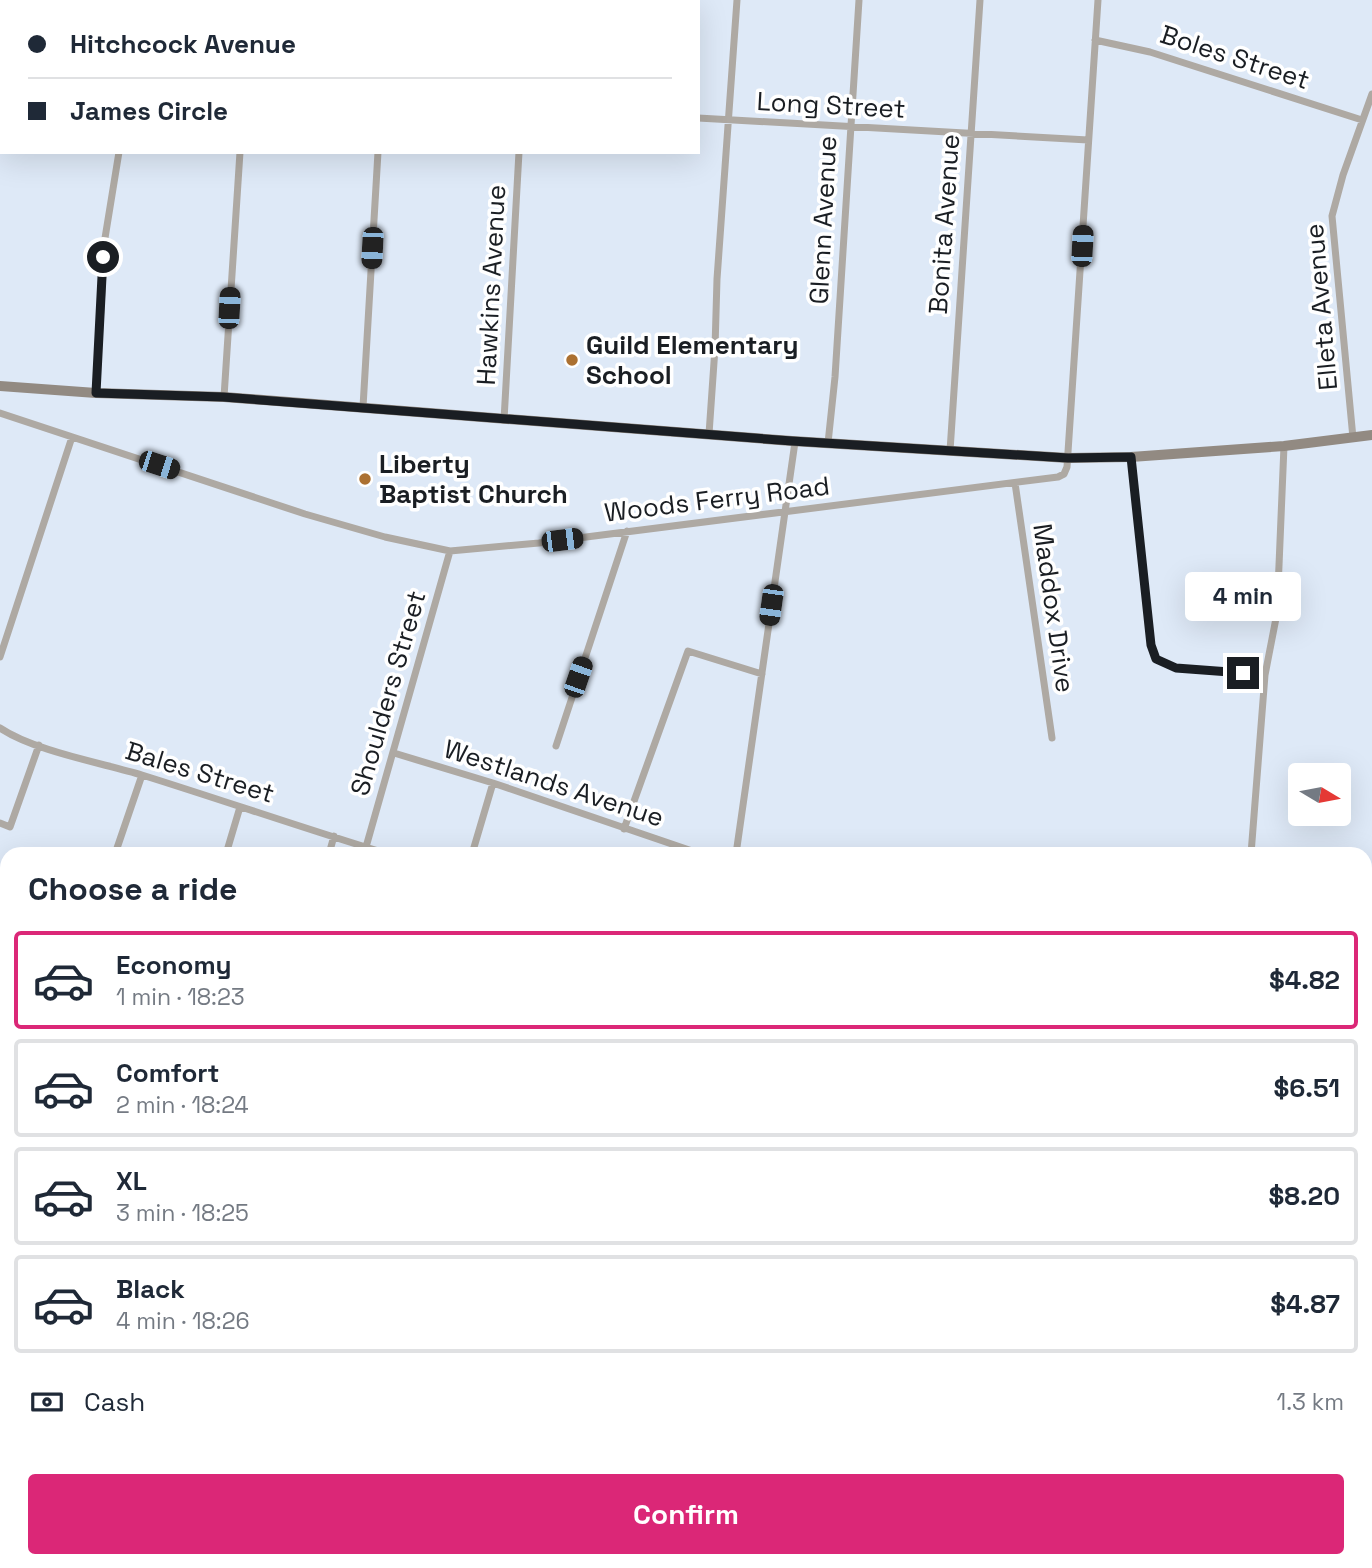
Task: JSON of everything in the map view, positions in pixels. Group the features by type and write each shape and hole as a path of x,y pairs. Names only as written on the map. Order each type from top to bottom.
{"main road":[{"path":"0,386 96,393 223,397 796,442 1068,458 1131,457 1284,446 1372,435"}],"street":[{"path":"709,434 737,0"},
{"name":"Glenn Avenue","path":"828,443 835,377 859,0"},
{"name":"Bonita Avenue","path":"950,451 980,0"},
{"path":"1068,458 1098,0"},
{"name":"Boles Street","path":"1095,40 1150,52 1362,120"},
{"name":"Elleta Avenue","path":"1353,438 1332,216 1372,94"},
{"name":"Long Street","path":"700,118 849,128 971,131 1088,140"},
{"path":"96,393 105,238 119,154"},
{"path":"223,397 240,154"},
{"path":"363,407 378,154"},
{"name":"Hawkins Avenue","path":"504,420 519,154"},
{"name":"Woods Ferry Road","path":"0,413 305,514 385,537 450,551 539,543 1058,477 1064,474 1068,458"},
{"path":"0,657 72,437"},
{"path":"737,847 796,442"},
{"path":"1252,847 1265,675 1277,613 1284,446"},
{"path":"1131,457 1151,645 1156,659 1176,668 1265,675"},
{"name":"Maddox Drive","path":"1015,483 1052,738"},
{"path":"556,746 627,531"},
{"name":"Shoulders Street","path":"366,847 450,551"},
{"path":"624,829 688,650 762,674"},
{"name":"Bales Street","path":"0,728 39,745 366,847"},
{"path":"0,823 10,827 39,745"},
{"name":"Westlands Avenue","path":"394,753 493,783 679,847"},
{"path":"117,847 142,775"},
{"path":"474,847 493,783"},
{"path":"228,847 240,807"},
{"path":"331,847 334,836"}],"place":[{"name":"Guild Elementary School","path":"572,360"},
{"name":"Liberty Baptist Church","path":"365,479"}],"route":[{"path":"103,257 96,393 223,397 792,441 1068,458 1131,457 1151,645 1156,659 1176,668 1243,673"}]}
